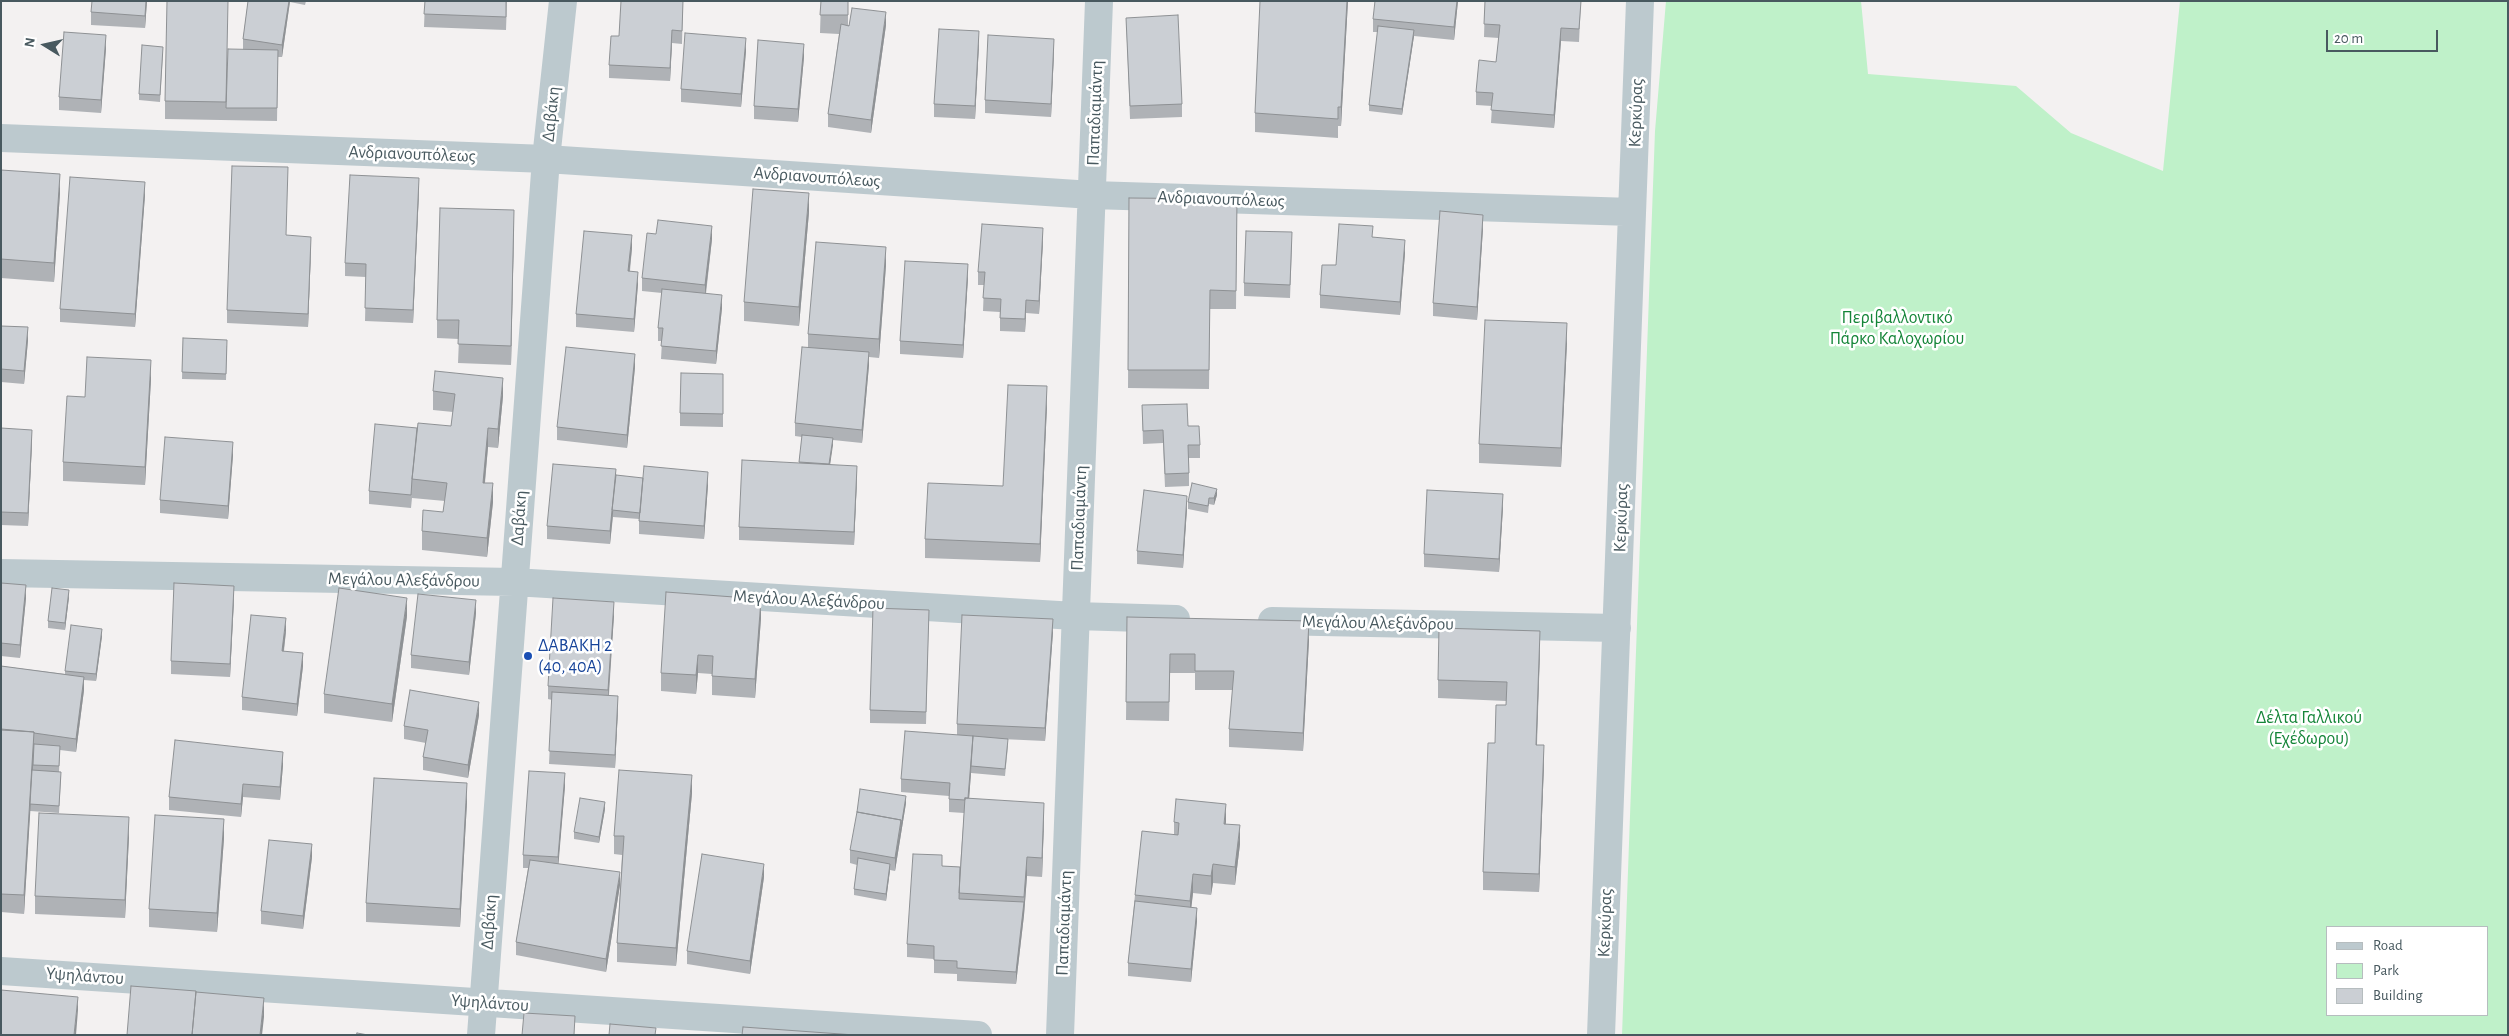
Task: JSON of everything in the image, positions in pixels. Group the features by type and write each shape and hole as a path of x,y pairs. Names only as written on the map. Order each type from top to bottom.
{"street":[{"name":"Δαβάκη","path":"481,1035 546,158 563,1"},
{"name":"Παπαδιαμάντη","path":"1060,1035 1099,1"},
{"name":"Κερκύρας","path":"1601,1035 1640,1"},
{"name":"Ανδριανουπόλεως","path":"1,138 546,158 1092,195 1632,212"},
{"name":"Μεγάλου Αλεξάνδρου","path":"1,573 514,582 1075,616 1203,619"},
{"name":"Μεγάλου Αλεξάνδρου","path":"1242,620 1617,628"},
{"name":"Υψηλάντου","path":"1,971 922,1033 978,1035"}],"green space":[{"path":"1666,1 1861,1 1868,74 2016,86 2071,133 2163,171 2180,1 2508,1 2508,1035 1622,1035 1655,131"}],"building":[{"path":"92,1 146,1 145,16 91,12"},
{"path":"167,1 228,1 226,102 165,101"},
{"path":"248,1 289,1 282,45 243,39"},
{"path":"425,1 506,1 506,17 424,14"},
{"path":"621,1 683,1 682,31 672,30 670,68 609,65 611,36 619,36"},
{"path":"821,1 848,1 848,15 820,15"},
{"path":"1260,1 1347,1 1341,107 1338,107 1338,119 1255,113"},
{"path":"1375,1 1457,1 1454,27 1373,19"},
{"path":"1485,1 1581,1 1579,29 1561,28 1554,115 1491,110 1493,93 1476,92 1479,60 1496,62 1500,25 1484,24"},
{"path":"852,8 886,12 871,120 828,114 841,24 849,26"},
{"path":"1178,15 1182,104 1130,106 1126,18"},
{"path":"1378,26 1414,30 1402,109 1369,105"},
{"path":"939,29 979,31 975,106 934,104"},
{"path":"64,32 106,35 101,100 59,97"},
{"path":"685,33 746,38 741,94 681,89"},
{"path":"988,35 1054,39 1051,104 985,100"},
{"path":"758,40 804,44 798,109 754,106"},
{"path":"142,45 163,47 160,95 139,94"},
{"path":"228,49 278,50 277,108 226,108"},
{"path":"232,166 288,167 286,235 311,237 308,314 227,310"},
{"path":"1,170 60,174 54,263 1,259"},
{"path":"350,175 419,178 413,310 365,308 366,264 345,263"},
{"path":"70,177 145,182 135,314 60,309"},
{"path":"753,189 809,193 799,307 744,302"},
{"path":"1129,198 1237,199 1236,291 1210,290 1209,370 1128,370"},
{"path":"440,208 514,210 511,346 458,344 459,320 437,320"},
{"path":"1440,211 1483,215 1477,307 1433,303"},
{"path":"658,220 712,226 705,285 642,278 647,233 656,234"},
{"path":"982,224 1043,228 1039,301 1026,300 1025,319 1000,318 1001,299 983,298 985,272 978,272"},
{"path":"1339,224 1373,226 1372,237 1405,240 1400,302 1320,295 1322,265 1336,265"},
{"path":"584,231 632,235 628,271 638,272 634,319 576,314"},
{"path":"1246,231 1292,232 1290,285 1244,283"},
{"path":"816,242 886,247 879,339 808,334"},
{"path":"905,261 968,264 963,345 900,341"},
{"path":"662,289 722,295 716,351 661,346 663,328 658,328"},
{"path":"1485,320 1567,323 1561,448 1479,444"},
{"path":"1,326 28,327 24,371 1,369"},
{"path":"183,338 227,340 226,374 182,372"},
{"path":"566,347 635,354 627,435 557,427"},
{"path":"802,347 869,352 862,430 795,423"},
{"path":"87,357 151,360 145,467 63,462 67,396 85,397"},
{"path":"435,371 503,378 498,429 488,428 483,483 493,483 487,538 422,531 423,510 443,512 447,483 412,479 418,423 451,426 455,394 433,391"},
{"path":"681,373 723,374 723,414 680,413"},
{"path":"1008,385 1047,386 1040,544 925,539 928,483 1003,486"},
{"path":"1187,404 1188,426 1199,426 1200,445 1188,445 1189,473 1165,474 1163,430 1143,431 1142,405"},
{"path":"375,424 417,428 411,495 369,491"},
{"path":"1,428 32,430 28,513 1,512"},
{"path":"802,435 833,438 829,464 799,462"},
{"path":"165,437 233,442 228,506 160,500"},
{"path":"742,460 857,466 854,532 739,527"},
{"path":"553,464 616,469 610,531 547,526"},
{"path":"644,466 708,472 704,526 639,521"},
{"path":"616,475 643,478 640,513 612,510"},
{"path":"1192,483 1217,489 1214,498 1209,498 1208,506 1188,502"},
{"path":"1144,490 1187,496 1183,555 1137,551"},
{"path":"1427,490 1503,494 1499,559 1424,554"},
{"path":"1,583 26,585 20,645 1,643"},
{"path":"174,583 234,586 230,664 171,661"},
{"path":"52,588 69,590 65,623 48,621"},
{"path":"339,588 407,598 392,704 324,694"},
{"path":"666,592 761,599 755,679 712,676 713,656 698,655 696,675 661,673"},
{"path":"418,594 476,600 469,662 411,655"},
{"path":"553,598 614,602 608,690 548,686"},
{"path":"873,608 929,610 926,712 870,710"},
{"path":"251,615 286,618 282,651 303,653 297,704 242,697"},
{"path":"962,615 1053,619 1045,728 957,724"},
{"path":"1127,617 1309,621 1303,733 1229,729 1234,671 1195,671 1195,654 1170,654 1169,702 1126,702"},
{"path":"71,625 102,629 96,674 65,671"},
{"path":"1439,628 1540,631 1536,745 1544,745 1539,874 1483,872 1488,743 1495,743 1496,705 1506,705 1507,682 1438,680"},
{"path":"1,666 84,677 76,739 1,729"},
{"path":"410,690 479,702 468,765 423,757 428,730 404,726"},
{"path":"552,692 618,696 615,755 549,751"},
{"path":"1,730 34,732 24,895 1,894"},
{"path":"905,731 973,736 968,798 965,798 965,800 949,799 950,783 901,779"},
{"path":"973,736 1008,739 1005,769 971,766"},
{"path":"175,740 283,752 280,787 243,784 241,804 169,797"},
{"path":"34,744 60,746 59,766 33,765"},
{"path":"32,770 61,772 59,806 30,804"},
{"path":"619,770 692,775 676,948 617,943 624,836 614,836"},
{"path":"529,771 565,773 558,857 523,855"},
{"path":"374,778 467,783 460,909 366,903"},
{"path":"860,789 906,796 901,827 901,820 857,812"},
{"path":"580,798 605,802 599,837 574,832"},
{"path":"965,798 1044,803 1042,858 1027,857 1024,897 959,893"},
{"path":"1176,799 1226,804 1224,824 1240,825 1235,867 1213,864 1211,876 1193,874 1190,901 1135,895 1142,831 1178,835 1179,823 1174,822"},
{"path":"857,812 901,820 895,858 850,850"},
{"path":"39,813 129,817 125,900 35,896"},
{"path":"155,815 224,819 217,913 149,909"},
{"path":"269,840 312,844 303,916 261,911"},
{"path":"702,854 764,864 750,961 687,951"},
{"path":"913,854 942,855 942,866 960,867 959,899 1024,902 1016,972 957,968 957,961 934,960 934,946 907,944"},
{"path":"858,858 890,864 886,894 854,889"},
{"path":"530,860 620,872 606,959 516,942"},
{"path":"1135,901 1197,908 1191,969 1128,963"},
{"path":"131,986 196,991 192,1035 127,1035"},
{"path":"1,990 78,997 74,1035 1,1035"},
{"path":"196,992 264,998 260,1035 192,1035"},
{"path":"524,1013 575,1016 574,1035 522,1035"},
{"path":"610,1024 656,1028 655,1035 609,1035"},
{"path":"743,1027 855,1035 742,1035"}],"place":[{"name":"ΔΑΒΑΚΗ 2 (40, 40Α)","path":"528,656"}],"park label":[{"name":"Περιβαλλοντικό Πάρκο Καλοχωρίου","path":"1897,328"},
{"name":"Δέλτα Γαλλικού (Εχέδωρου)","path":"2309,728"}]}
